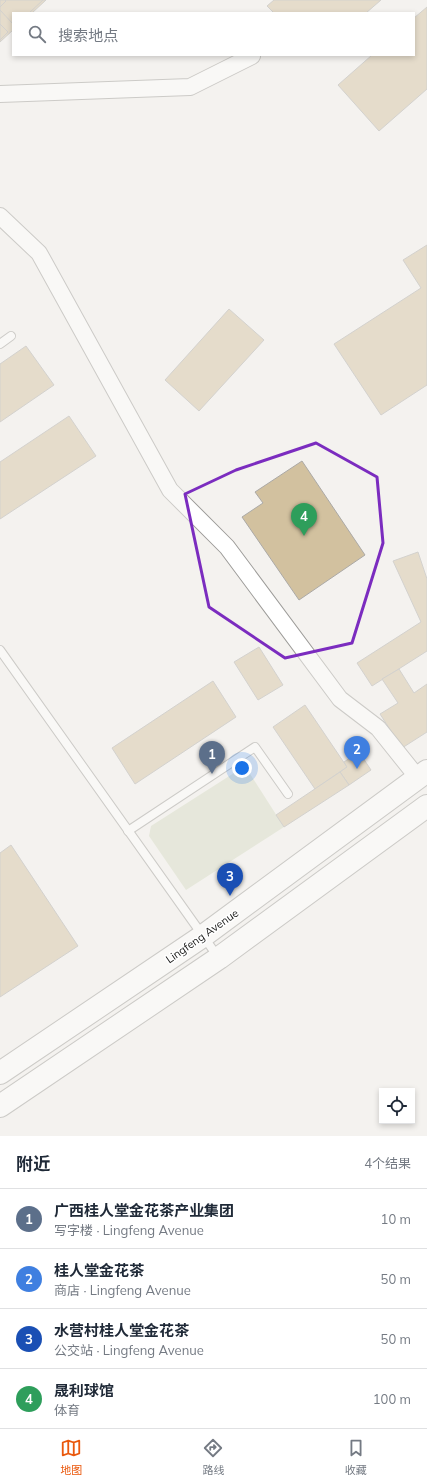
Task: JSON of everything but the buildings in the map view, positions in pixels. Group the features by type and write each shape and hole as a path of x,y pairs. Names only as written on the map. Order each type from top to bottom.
{"main road":[{"name":"Lingfeng Avenue","path":"0,1073 203,936 422,774"},
{"path":"0,1106 219,958 427,806"}],"street":[{"path":"0,94 190,87 252,56"},
{"path":"0,216 39,253 170,490 227,547 340,699 378,728 422,774"}],"lane":[{"path":"0,344 11,336"},
{"path":"0,650 219,958"},
{"path":"128,830 255,748 288,794"}],"highlighted area":[{"path":"316,443 377,477 383,543 352,643 285,658 209,607 185,494 236,470"}],"green space":[{"path":"245,766 284,827 186,890 149,836 151,826"}],"place":[{"name":"晟利球馆","path":"304,536"},
{"name":"桂人堂金花茶","path":"357,769"},
{"name":"广西桂人堂金花茶产业集团","path":"212,774"},
{"name":"水营村桂人堂金花茶","path":"230,896"}]}
